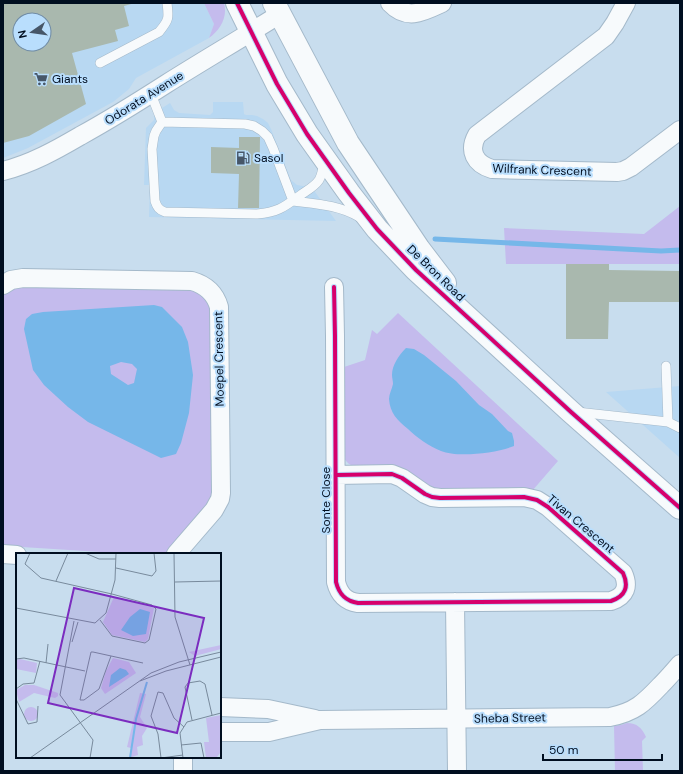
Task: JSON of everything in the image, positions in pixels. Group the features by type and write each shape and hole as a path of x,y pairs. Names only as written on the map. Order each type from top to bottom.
{"street":[{"name":"De Bron Road","path":"237,3 281,90 307,134 377,229 416,270 571,412 680,508"},
{"path":"390,3 398,10 414,14 442,3"},
{"name":"Wilfrank Crescent","path":"626,3 606,36 477,135 474,140 473,153 480,164 492,169 618,172 631,167 680,130"},
{"name":"De Bron Road","path":"277,9 348,143 419,249 477,325"},
{"name":"Odorata Avenue","path":"3,171 53,152 115,117 251,32 277,9"},
{"name":"Moepel Crescent","path":"3,285 11,280 24,278 192,281 205,286 214,295 219,307 221,493 220,499 214,510 177,553"},
{"name":"Sonte Close","path":"334,287 336,343 336,582 340,594 348,601 358,603 455,602"},
{"name":"Tivan Crescent","path":"336,475 392,474 402,478 425,494 432,497 524,496 537,500 548,507 622,573 626,583 624,593 620,597 611,601 455,602"},
{"path":"3,554 16,555"},
{"path":"455,602 457,771"},
{"name":"Sheba Street","path":"221,707 268,709 320,720 600,718 620,715 640,706 680,664"},
{"path":"239,708 239,732"},
{"name":"Sheba Street","path":"221,732 270,732 320,720"},
{"path":"183,758 183,771"}],"lane":[{"path":"100,63 159,32 166,23 168,13 167,3"},
{"path":"151,94 162,122"},
{"path":"162,122 245,124 254,126 262,131 268,138 293,201"},
{"path":"162,122 154,136 152,149 155,201 160,210 165,212 269,213 280,209 312,187 319,180 324,159"},
{"path":"293,201 331,206 350,212 377,229"},
{"path":"666,366 668,422"},
{"path":"571,412 668,422 680,428"}],"shaded area":[{"path":"3,3 204,3 214,24 209,38 136,78 129,89 113,102 28,148 3,158"},
{"path":"204,3 224,3 225,8 224,18 220,27 209,38 214,24"},
{"path":"213,102 243,102 244,114 257,116 268,123 291,180 297,185 310,185 336,221 149,217 150,185 144,185 146,128 154,120 154,113 170,103 174,110 179,113 210,115 213,112"},
{"path":"680,206 680,264 506,264 504,228 644,234"},
{"path":"16,285 193,289 199,291 212,308 214,490 210,504 167,553 106,553 3,545 3,296 7,290"},
{"path":"398,313 558,461 532,491 437,491 355,467 345,460 344,367 365,360 372,330 377,334"},
{"path":"680,386 680,458 606,392"},
{"path":"627,723 634,724 639,727 646,737 642,741 643,771 615,771 614,726"}],"water":[{"path":"154,305 162,307 182,327 188,342 193,375 189,413 181,443 176,454 161,458 88,422 68,407 44,385 33,370 24,329 26,319 32,314","holes":["121,362 132,364 137,369 134,383 128,385 111,374 110,366"]},
{"path":"406,348 414,349 424,355 456,381 479,405 492,414 508,431 512,433 514,446 488,453 457,454 441,451 415,436 397,419 391,408 389,399 393,384 393,368 398,357"}],"building":[{"name":"Giants","path":"3,3 135,3 124,6 129,26 115,30 118,41 72,53 86,104 29,136 3,143"},
{"path":"239,137 260,137 259,208 238,208 239,174 211,173 211,147 239,148"},
{"path":"566,264 609,264 609,270 680,271 680,302 609,302 608,339 566,339"}],"waterway":[{"path":"435,239 661,251 680,250"}],"cycle path":[{"path":"237,3 277,84 307,134 377,229 416,270 571,412 680,508"},
{"path":"334,287 336,582 343,596 350,601 358,603 611,601 620,596 625,590 626,582 623,573 548,507 537,500 524,497 440,498 425,494 402,478 392,474 336,475"}],"place":[{"name":"Giants","path":"41,79"},
{"name":"Sasol","path":"243,158"}]}
